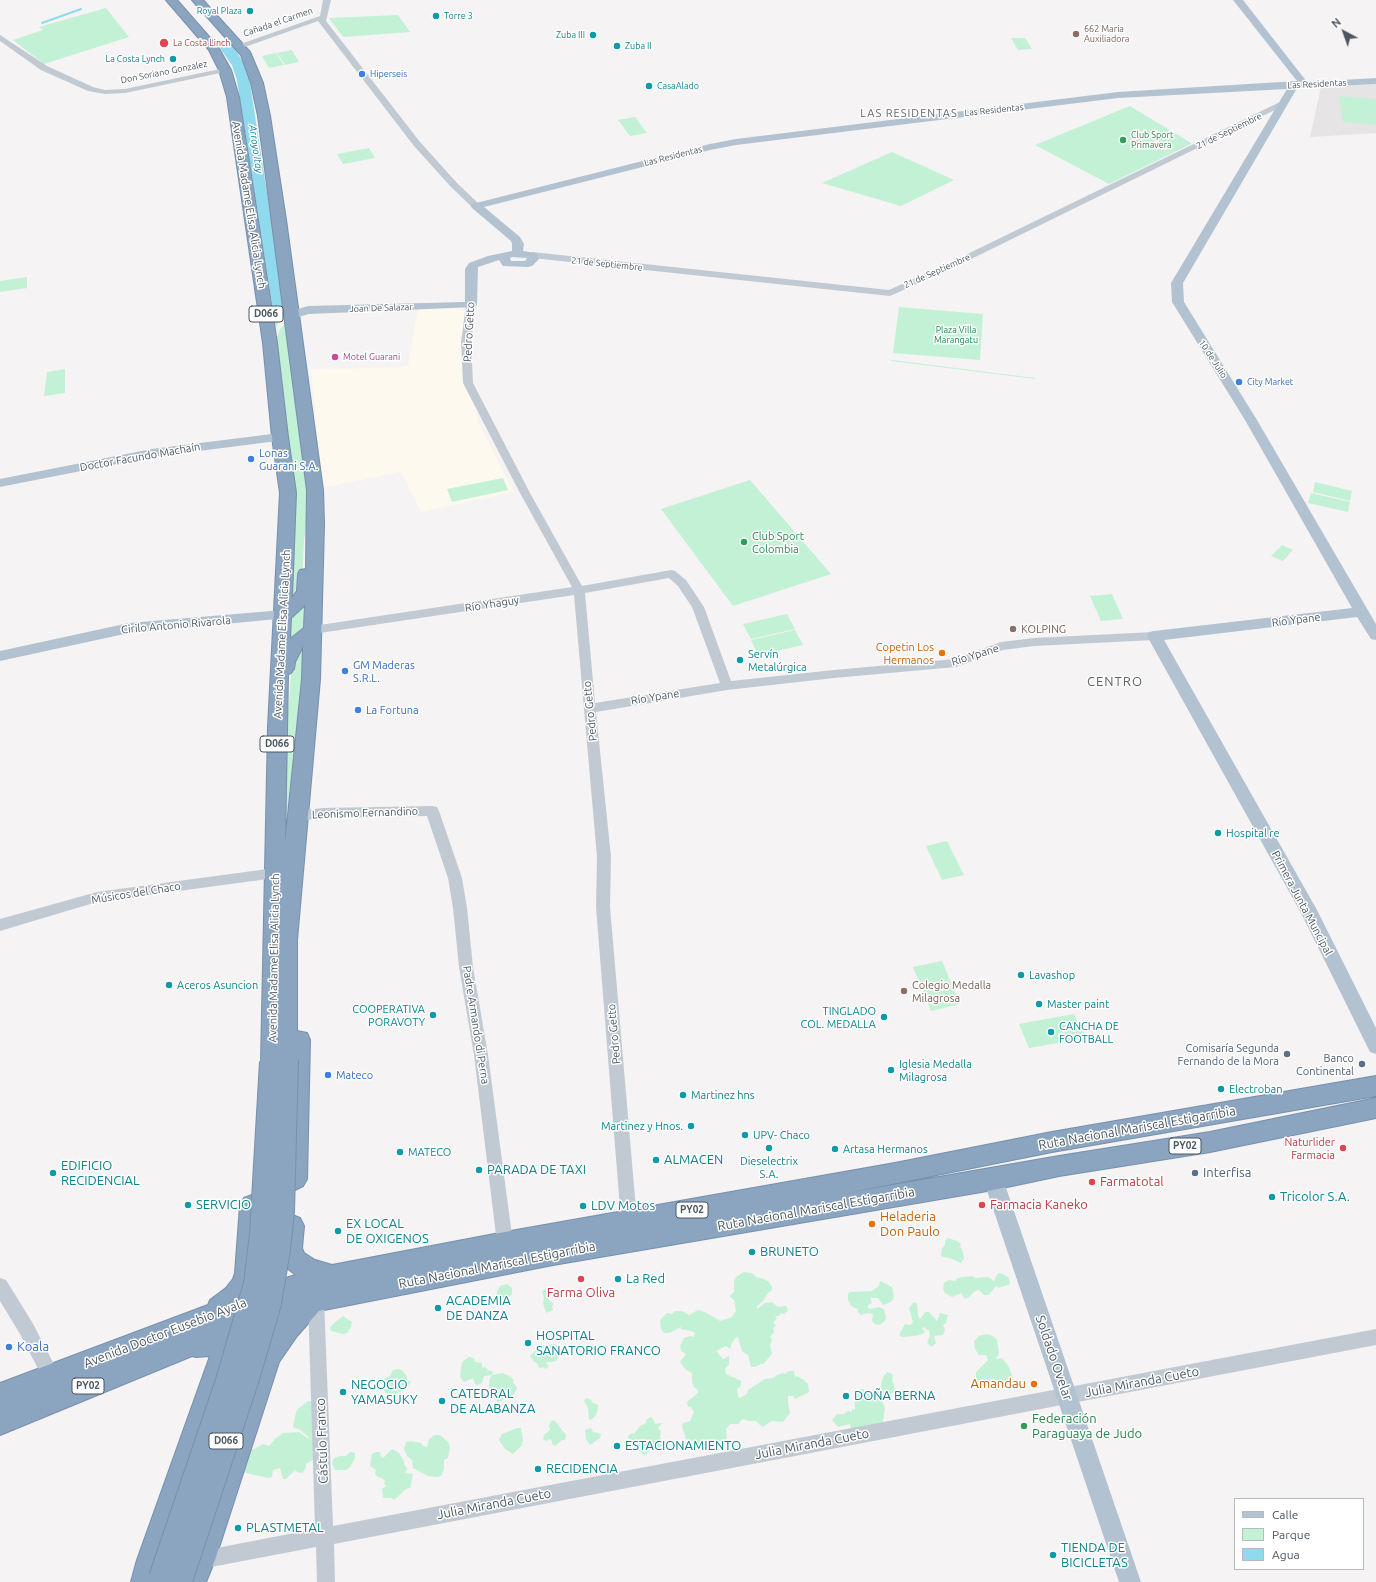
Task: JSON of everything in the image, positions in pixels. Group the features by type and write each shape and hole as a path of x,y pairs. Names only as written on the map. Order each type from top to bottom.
{"highway":[{"path":"162,0 196,35 208,42"},
{"name":"Avenida Madame Elisa Alicia Lynch","path":"172,0 194,24 220,58 233,97 270,343 280,437 288,493 277,727 280,874 279,1061 256,1284 259,1308"},
{"name":"Avenida Madame Elisa Alicia Lynch","path":"197,0 235,41 250,61 255,74 264,116 315,490 316,524 311,680 297,816 280,874"},
{"path":"205,0 225,22 235,41"},
{"path":"270,343 282,324 292,315"},
{"path":"283,615 299,601 305,591 307,544 308,538 316,524"},
{"path":"277,727 282,715 286,662 300,639 313,630"},
{"path":"208,1316 235,1296 243,1285 247,1273 260,1068 265,900 268,887 280,874 298,883 301,891 297,1122 290,1249 299,1264 308,1269 332,1277"},
{"name":"Ruta Nacional Mariscal Estigarribia","path":"259,1308 332,1277 505,1243 895,1174 1018,1149 1376,1086"},
{"name":"Ruta Nacional Mariscal Estigarribia","path":"259,1308 314,1300 553,1254 1210,1142 1376,1108"},
{"path":"1018,1149 1028,1172"},
{"path":"175,1349 208,1342 215,1343 223,1351 224,1356 151,1560 174,1578 269,1356 288,1327 314,1300"},
{"name":"Avenida Doctor Eusebio Ayala","path":"0,1396 208,1316 259,1308"},
{"name":"Avenida Doctor Eusebio Ayala","path":"0,1422 175,1349 259,1308"},
{"name":"D066","path":"174,1578 228,1381 259,1308"}],"main road":[{"path":"1238,0 1302,82 1298,85"},
{"name":"Las Residentas","path":"476,206 710,147 736,142 1110,96 1376,81"},
{"name":"10 de Julio","path":"1298,85 1292,88 1177,283 1178,302 1251,420 1361,612 1376,634"},
{"path":"476,206 516,239 518,244 510,257 530,260"},
{"name":"Pedro Getto","path":"471,305 471,267 482,262 510,257"},
{"name":"Joan De Salazar","path":"292,315 308,310 471,305"},
{"name":"Doctor Facundo Machaín","path":"0,483 152,453 280,437"},
{"name":"Río Ypane","path":"1154,636 1361,612"},
{"name":"Cirilo Antonio Rivarola","path":"0,656 129,628 283,615"},
{"name":"Primera Junta Muncipal","path":"1154,636 1308,910 1376,1046"},
{"name":"Soldado Ovelar","path":"994,1179 1130,1582"}],"street":[{"path":"327,0 322,21 417,144 476,206"},
{"name":"Cañada el Carmen","path":"235,41 323,17"},
{"name":"Don Soriano Gonzalez","path":"0,37 44,68 91,89 105,92 125,91 225,70"},
{"name":"21 de Septiembre","path":"530,260 551,262 560,259 890,293 956,264 1283,104"},
{"name":"Pedro Getto","path":"471,305 466,342 468,383 525,493 579,590 604,857 603,907 629,1221"},
{"name":"Río Yhaguy","path":"313,630 579,590 671,574 682,583 698,607 727,686"},
{"name":"Río Ypane","path":"590,708 727,686 834,674 956,663 1001,646 1034,642 1154,636"},
{"name":"Leonismo Fernandino","path":"297,816 323,813 432,811"},
{"name":"Padre Armando di Perna","path":"432,811 455,878 460,908 466,967 481,1055 505,1243"},
{"name":"Músicos del Chaco","path":"0,925 97,897 280,874"},
{"path":"0,1286 26,1328 52,1376"},
{"name":"Cástulo Franco","path":"314,1300 326,1582"},
{"name":"Julia Miranda Cueto","path":"174,1578 324,1536 1376,1337"}],"shaded area":[{"path":"1376,84 1376,133 1310,137 1321,87"},
{"path":"463,307 478,422 514,492 421,512 401,472 322,488 311,369 408,366 418,308"}],"green space":[{"path":"106,8 129,37 44,64 13,40 43,30 39,27"},
{"path":"398,15 410,32 343,37 329,18"},
{"path":"1011,38 1025,38 1032,49 1018,50"},
{"path":"292,50 299,62 285,65 277,53"},
{"path":"276,53 284,65 269,68 262,56"},
{"path":"1339,96 1376,99 1376,125 1343,122"},
{"path":"1130,106 1191,144 1109,184 1035,145"},
{"path":"635,117 647,133 630,136 618,120"},
{"path":"369,148 375,158 343,164 337,154"},
{"path":"892,152 954,180 901,206 822,183"},
{"path":"267,186 270,186 288,315 279,322 273,332 252,188 274,316 286,315"},
{"path":"27,277 27,288 0,292 0,281"},
{"name":"Plaza Villa Marangatu","path":"899,307 983,314 980,360 893,353"},
{"path":"287,321 310,504 304,540 302,585 290,604 276,340 280,329"},
{"path":"891,361 1035,378 1035,379"},
{"path":"65,369 65,393 44,396 47,372"},
{"path":"503,478 508,490 452,502 447,489"},
{"name":"Club Sport Colombia","path":"750,480 831,574 733,606 661,509"},
{"path":"1315,482 1352,491 1350,501 1313,492"},
{"path":"1311,493 1350,502 1348,512 1308,503"},
{"path":"1282,545 1293,550 1283,561 1271,556"},
{"path":"1112,594 1123,619 1101,621 1090,596"},
{"path":"307,596 308,625 289,649 289,615"},
{"path":"787,614 795,629 751,639 743,624"},
{"path":"795,630 803,645 758,655 751,640"},
{"path":"307,637 295,775 290,793 285,829 286,736 292,664"},
{"path":"947,841 964,875 942,880 926,846"},
{"path":"942,961 960,1004 931,1011 913,967"},
{"path":"1074,1014 1085,1038 1029,1048 1019,1024"},
{"path":"948,1238 961,1244 960,1247 964,1258 961,1263 941,1255 942,1248"},
{"path":"744,1272 752,1273 756,1277 764,1279 769,1282 772,1287 772,1290 757,1306 757,1309 765,1303 772,1302 778,1307 786,1306 788,1311 784,1314 781,1313 779,1316 775,1316 777,1319 773,1322 776,1326 773,1328 774,1332 770,1337 772,1340 770,1345 772,1354 763,1364 751,1367 748,1355 742,1351 738,1337 735,1338 731,1345 731,1349 726,1346 716,1351 723,1359 729,1356 729,1365 725,1368 726,1374 741,1381 741,1386 737,1389 738,1396 740,1398 747,1394 748,1390 765,1379 773,1378 783,1373 785,1374 789,1371 794,1371 795,1377 797,1376 808,1384 809,1392 795,1399 793,1396 788,1396 790,1413 783,1422 772,1421 762,1427 756,1421 744,1419 741,1420 739,1424 730,1424 726,1429 727,1439 723,1445 716,1444 706,1447 703,1443 700,1443 697,1445 694,1444 693,1441 686,1439 682,1426 683,1423 690,1421 694,1412 691,1407 688,1407 687,1402 698,1393 698,1390 694,1387 692,1382 692,1373 686,1370 680,1362 686,1354 681,1351 680,1346 684,1338 690,1336 694,1337 695,1333 681,1329 681,1327 669,1333 664,1333 661,1329 660,1320 667,1313 672,1314 675,1311 682,1311 689,1315 698,1310 705,1312 720,1321 732,1317 736,1311 734,1300 730,1297 734,1292 734,1281 736,1277"},
{"path":"998,1273 1009,1278 1010,1284 999,1288 996,1286 989,1295 984,1295 979,1290 975,1291 965,1299 961,1293 952,1297 945,1293 943,1289 944,1283 949,1280 956,1281 957,1278 972,1276 976,1278 988,1277 994,1281"},
{"path":"880,1281 892,1287 894,1297 891,1302 883,1305 878,1298 870,1298 872,1303 868,1305 868,1308 871,1309 879,1307 884,1309 886,1318 884,1322 879,1325 872,1321 873,1314 868,1313 861,1315 858,1312 858,1309 852,1307 848,1300 848,1294 850,1292 872,1291 879,1286"},
{"path":"507,1284 512,1288 512,1294 503,1301 497,1297 497,1292 500,1286"},
{"path":"547,1288 549,1290 549,1300 554,1304 552,1306 553,1310 546,1313 542,1291"},
{"path":"914,1302 917,1304 918,1316 920,1319 925,1312 929,1312 937,1321 940,1313 948,1315 946,1323 943,1325 945,1330 943,1335 934,1336 936,1343 932,1347 927,1343 930,1336 929,1330 924,1327 922,1328 925,1332 922,1334 902,1337 899,1335 905,1324 910,1325 913,1322 909,1308"},
{"path":"343,1316 352,1322 347,1333 343,1334 331,1331 330,1328 333,1324"},
{"path":"987,1334 993,1336 997,1340 999,1353 996,1359 1002,1358 1009,1367 1012,1376 1005,1387 1001,1386 997,1391 988,1384 986,1388 980,1388 976,1378 976,1372 988,1360 986,1355 979,1355 975,1349 974,1341 979,1336"},
{"path":"551,1344 555,1344 560,1348 557,1353 558,1358 556,1361 547,1362 546,1364 549,1366 546,1369 543,1367 539,1368 537,1363 534,1362 530,1356 535,1351 546,1350"},
{"path":"469,1357 474,1358 475,1362 482,1363 482,1368 485,1367 493,1372 492,1375 484,1376 482,1383 478,1385 475,1384 473,1378 464,1382 460,1377 462,1362"},
{"path":"393,1370 402,1370 408,1381 411,1381 409,1385 398,1393 387,1394 382,1388 384,1379 390,1376"},
{"path":"887,1372 893,1376 892,1381 895,1392 887,1395 880,1389 883,1377"},
{"path":"503,1373 511,1377 514,1380 513,1383 517,1389 513,1395 506,1394 502,1401 497,1402 495,1399 496,1396 489,1391 489,1381 492,1375"},
{"path":"864,1389 864,1391 873,1390 881,1397 885,1409 882,1426 851,1429 850,1424 838,1427 832,1420 837,1414 844,1414 848,1411 852,1412 852,1409 855,1410 854,1393 858,1390"},
{"path":"586,1398 592,1400 591,1402 598,1405 596,1415 589,1420 588,1408 584,1401"},
{"path":"308,1401 313,1402 313,1437 311,1438 315,1439 316,1458 306,1464 306,1468 302,1473 295,1470 286,1479 283,1479 280,1468 273,1470 272,1477 268,1478 242,1472 251,1449 263,1444 269,1446 283,1433 299,1432 307,1438 309,1437 293,1426 296,1412"},
{"path":"651,1417 655,1424 662,1423 658,1428 661,1432 660,1436 662,1446 659,1451 651,1448 648,1453 644,1455 638,1450 637,1446 635,1447 631,1444 628,1436 632,1433 634,1434 640,1426 646,1423 646,1420"},
{"path":"552,1420 555,1421 566,1435 565,1440 562,1440 555,1446 552,1444 550,1439 546,1441 543,1439 544,1435 550,1430 549,1425"},
{"path":"517,1428 521,1428 523,1440 522,1445 513,1454 505,1449 499,1440 502,1434"},
{"path":"591,1428 593,1432 601,1434 600,1438 590,1445 586,1439 585,1430"},
{"path":"435,1435 440,1435 448,1442 450,1447 448,1458 444,1460 444,1469 441,1476 436,1477 428,1476 413,1468 412,1460 407,1456 404,1449 406,1442 411,1441 421,1443 423,1446 427,1447 429,1439"},
{"path":"392,1449 399,1453 404,1461 407,1469 405,1473 413,1474 410,1488 406,1489 394,1500 391,1498 383,1498 382,1489 386,1486 384,1484 385,1481 375,1474 376,1470 370,1466 372,1454 380,1452 381,1457 383,1458"},
{"path":"350,1452 355,1453 355,1458 350,1467 346,1470 335,1470 332,1464 333,1459 340,1456 346,1456"}],"water":[{"name":"Arroyo Itay","path":"192,0 231,43 243,62 249,77 286,315 274,316 237,80 232,65 206,29"}],"pier":[{"path":"176,0 195,0 229,39 214,42"}],"waterway":[{"path":"42,23 81,9"}],"place":[{"name":"Royal Plaza","path":"250,11"},
{"name":"Torre 3","path":"436,16"},
{"name":"662 Maria Auxiliadora","path":"1076,34"},
{"name":"Zuba III","path":"593,35"},
{"name":"La Costa Linch","path":"164,43"},
{"name":"Zuba II","path":"617,46"},
{"name":"La Costa Lynch","path":"173,59"},
{"name":"Hiperseis","path":"362,74"},
{"name":"CasaAlado","path":"649,86"},
{"name":"Club Sport Primavera","path":"1123,140"},
{"name":"Motel Guarani","path":"335,357"},
{"name":"City Market","path":"1239,382"},
{"name":"Lonas Guarani S.A.","path":"251,459"},
{"name":"Club Sport Colombia","path":"744,542"},
{"name":"KOLPING","path":"1013,629"},
{"name":"Copetin Los Hermanos","path":"942,653"},
{"name":"Servín Metalúrgica","path":"740,660"},
{"name":"GM Maderas S.R.L.","path":"345,671"},
{"name":"La Fortuna","path":"358,710"},
{"name":"Hospital re","path":"1218,833"},
{"name":"Lavashop","path":"1021,975"},
{"name":"Aceros Asuncion","path":"169,985"},
{"name":"Colegio Medalla Milagrosa","path":"904,991"},
{"name":"Master paint","path":"1039,1004"},
{"name":"COOPERATIVA PORAVOTY","path":"433,1015"},
{"name":"TINGLADO COL. MEDALLA","path":"884,1017"},
{"name":"CANCHA DE FOOTBALL","path":"1051,1032"},
{"name":"Comisaría Segunda Fernando de la Mora","path":"1287,1054"},
{"name":"Banco Continental","path":"1362,1064"},
{"name":"Iglesia Medalla Milagrosa","path":"891,1070"},
{"name":"Mateco","path":"328,1075"},
{"name":"Electroban","path":"1221,1089"},
{"name":"Martinez hns","path":"683,1095"},
{"name":"Martinez y Hnos.","path":"691,1126"},
{"name":"UPV- Chaco","path":"745,1135"},
{"name":"Dieselectrix S.A.","path":"769,1148"},
{"name":"Naturlider Farmacia","path":"1343,1148"},
{"name":"Artasa Hermanos","path":"835,1149"},
{"name":"MATECO","path":"400,1152"},
{"name":"ALMACEN","path":"656,1160"},
{"name":"PARADA DE TAXI","path":"479,1170"},
{"name":"EDIFICIO RECIDENCIAL","path":"53,1173"},
{"name":"Interfisa","path":"1195,1173"},
{"name":"Farmatotal","path":"1092,1182"},
{"name":"Tricolor S.A.","path":"1272,1197"},
{"name":"SERVICIO","path":"188,1205"},
{"name":"Farmacia Kaneko","path":"982,1205"},
{"name":"LDV Motos","path":"583,1206"},
{"name":"Heladeria Don Paulo","path":"872,1224"},
{"name":"EX LOCAL DE OXIGENOS","path":"338,1231"},
{"name":"BRUNETO","path":"752,1252"},
{"name":"Farma Oliva","path":"581,1279"},
{"name":"La Red","path":"618,1279"},
{"name":"ACADEMIA DE DANZA","path":"438,1308"},
{"name":"HOSPITAL SANATORIO FRANCO","path":"528,1343"},
{"name":"Koala","path":"9,1347"},
{"name":"Amandau","path":"1034,1384"},
{"name":"NEGOCIO YAMASUKY","path":"343,1392"},
{"name":"DOÑA BERNA","path":"846,1396"},
{"name":"CATEDRAL DE ALABANZA","path":"442,1401"},
{"name":"Federación Paraguaya de Judo","path":"1024,1426"},
{"name":"ESTACIONAMIENTO","path":"617,1446"},
{"name":"RECIDENCIA","path":"538,1469"},
{"name":"PLASTMETAL","path":"238,1528"},
{"name":"TIENDA DE BICICLETAS","path":"1053,1555"}],"district":[{"name":"LAS RESIDENTAS","path":"909,113"},
{"name":"CENTRO","path":"1115,682"}]}
